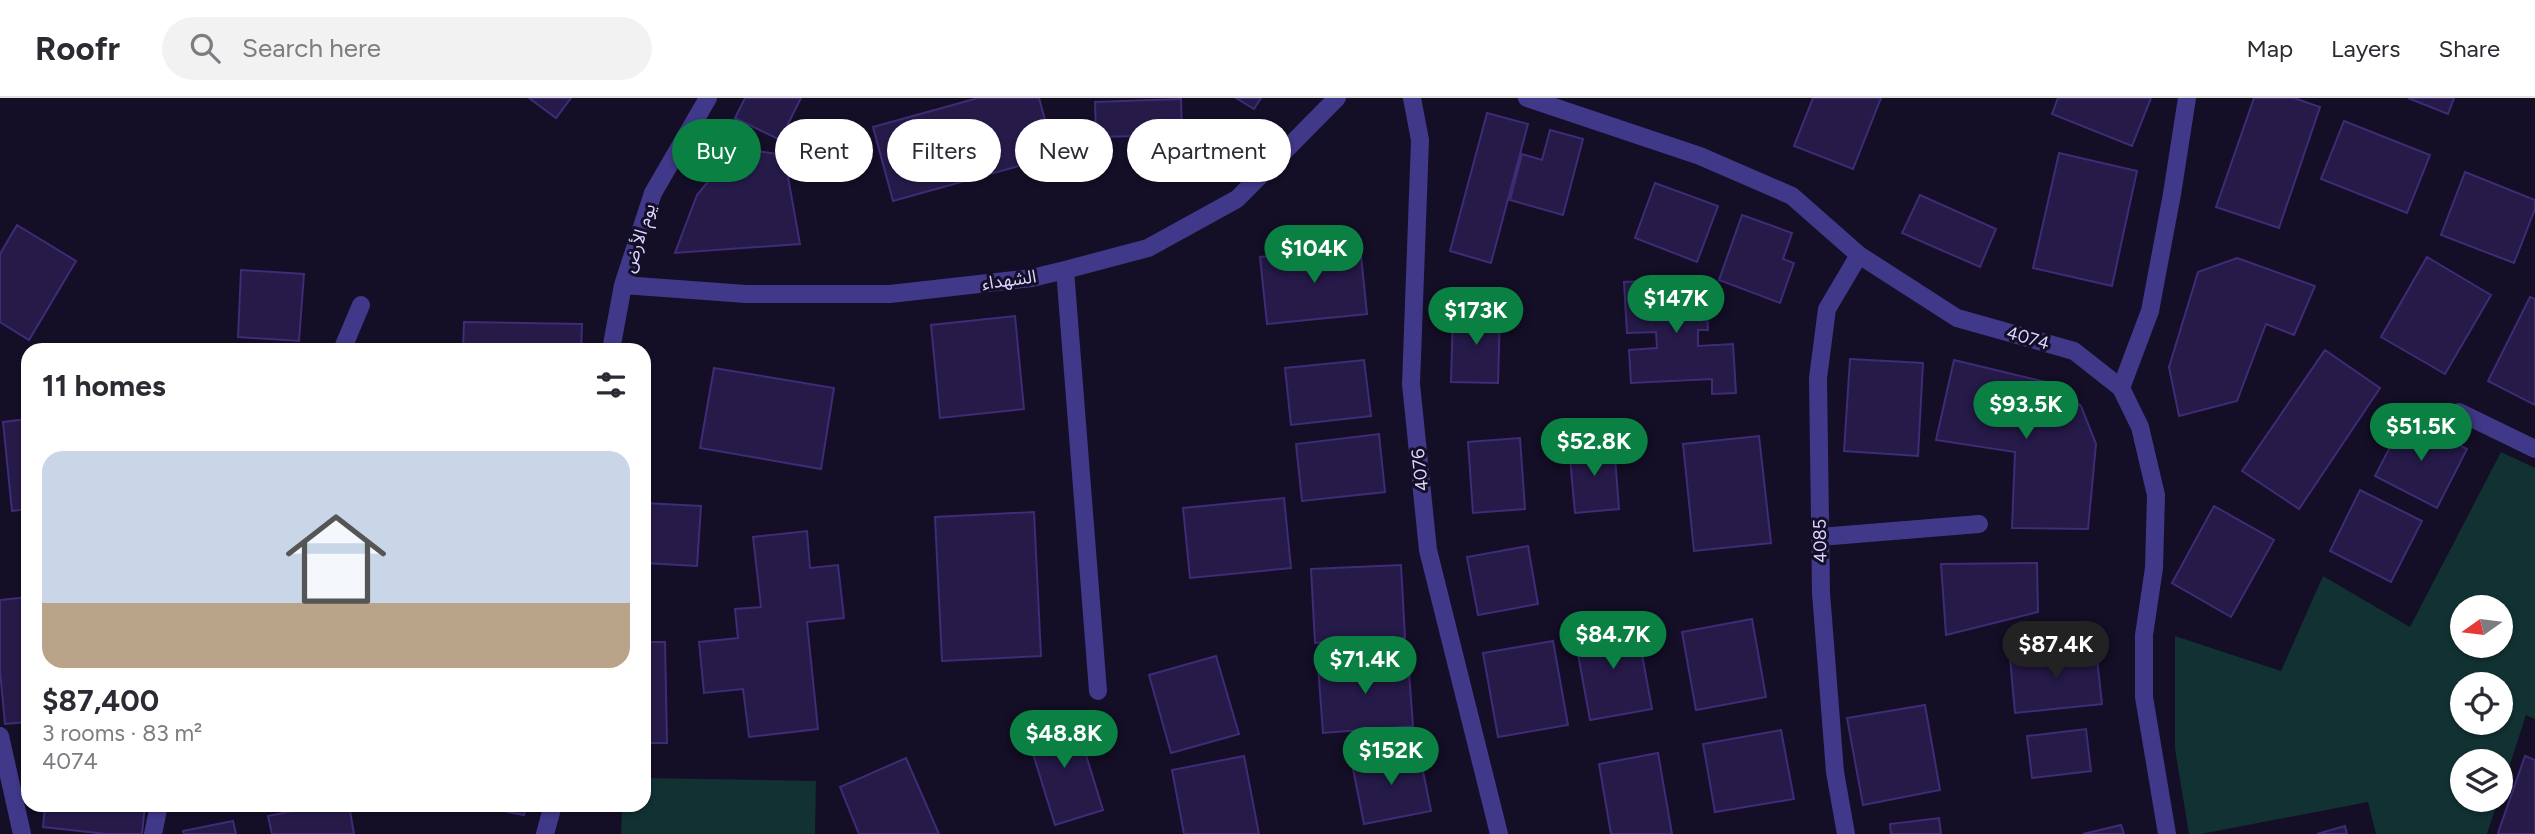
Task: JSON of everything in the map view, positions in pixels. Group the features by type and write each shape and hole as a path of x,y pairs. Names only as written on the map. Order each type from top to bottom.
{"street":[{"name":"يوم الأرض","path":"612,343 623,285 653,193 708,98"},
{"name":"الشهداء","path":"623,285 746,294 890,294 1032,278 1065,270 1148,248 1237,198 1337,98"},
{"name":"4076","path":"1412,98 1420,140 1411,384 1428,550 1499,834"},
{"name":"4074","path":"1527,98 1700,156 1792,196 1859,255 1956,318 2074,351 2121,388 2140,427 2156,495 2154,568 2144,635 2144,697 2166,834"},
{"path":"2121,388 2150,311 2187,98"},
{"name":"4085","path":"1846,834 1835,772 1821,593 1818,378 1828,309 1859,255"},
{"path":"1065,270 1098,691"},
{"path":"345,343 361,305"},
{"path":"2459,412 2535,449"},
{"path":"1821,537 1979,524"},
{"path":"0,736 22,834"},
{"path":"153,834 158,812"},
{"path":"545,834 552,812"}],"green space":[{"path":"2501,452 2535,468 2535,719 2526,715 2513,755 2513,749 2450,749 2450,812 2494,812 2487,834 2376,834 2368,802 2201,834 2189,834 2175,749 2175,636 2281,671 2323,576 2410,627"},
{"path":"651,778 816,781 815,834 621,834 622,812 651,812"}],"building":[{"path":"529,98 571,98 556,118"},
{"path":"745,98 801,98 790,119 775,119 775,138 761,131 761,119 735,118"},
{"path":"978,98 1039,98 1045,119 1015,119 1015,167 1001,171 1001,119 902,119"},
{"path":"1236,98 1261,98 1254,109"},
{"path":"1813,98 1881,98 1853,169 1794,146"},
{"path":"2058,98 2151,98 2132,146 2052,114"},
{"path":"2254,98 2294,98 2320,107 2279,228 2216,207"},
{"path":"2408,98 2454,98 2448,114"},
{"path":"1181,99 1182,119 1127,119 1127,136 1113,137 1113,119 1095,119 1095,102"},
{"path":"1487,113 1528,124 1491,263 1450,251"},
{"path":"2344,121 2430,155 2407,213 2321,179"},
{"path":"887,123 887,179 873,127"},
{"path":"1550,130 1583,139 1563,215 1510,200 1522,154 1542,160"},
{"path":"761,152 775,154 775,182 789,182 800,244 675,253 697,195 708,182 761,182"},
{"path":"2059,153 2137,171 2112,286 2033,268"},
{"path":"2465,172 2535,200 2535,209 2514,263 2441,235"},
{"path":"888,182 961,182 893,201"},
{"path":"1655,183 1718,206 1697,262 1635,238"},
{"path":"1920,195 1996,229 1980,267 1902,233"},
{"path":"1742,215 1792,233 1783,259 1794,263 1780,303 1719,280"},
{"path":"17,225 76,261 29,340 0,322 0,254"},
{"path":"1360,246 1367,314 1267,324 1260,257"},
{"path":"2427,257 2491,295 2445,374 2381,337"},
{"path":"2237,258 2315,286 2294,335 2266,324 2237,401 2179,416 2169,367 2198,272"},
{"path":"241,270 304,274 299,341 238,337"},
{"path":"1705,278 1708,330 1698,330 1698,346 1733,344 1736,393 1712,394 1712,379 1631,383 1629,350 1657,348 1656,332 1627,333 1624,282"},
{"path":"2530,297 2535,299 2535,405 2488,381"},
{"path":"1453,311 1500,312 1498,383 1451,382"},
{"path":"1015,316 1024,409 940,418 931,325"},
{"path":"464,322 582,324 581,343 463,343"},
{"path":"2325,350 2380,388 2299,509 2242,471"},
{"path":"1850,359 1923,363 1918,456 1844,451"},
{"path":"1364,360 1371,416 1291,425 1285,368"},
{"path":"1954,360 2054,384 2081,406 2096,444 2088,529 2012,528 2015,452 1936,440"},
{"path":"714,368 834,388 821,469 700,448"},
{"path":"2405,418 2467,449 2437,508 2375,476"},
{"path":"21,420 21,510 12,511 3,422"},
{"path":"1379,434 1385,492 1302,501 1296,444"},
{"path":"1759,436 1771,543 1694,551 1683,444"},
{"path":"1520,438 1525,509 1473,513 1468,442"},
{"path":"1614,444 1619,509 1575,513 1569,448"},
{"path":"2360,490 2422,521 2391,582 2330,551"},
{"path":"1284,498 1291,568 1190,578 1183,508"},
{"path":"651,503 701,506 697,566 651,563"},
{"path":"2214,506 2274,540 2231,617 2172,583"},
{"path":"1034,512 1041,656 942,661 935,517"},
{"path":"807,531 810,568 838,565 844,618 807,622 818,729 749,737 743,689 704,693 699,642 738,638 735,609 761,607 753,537"},
{"path":"1528,546 1538,604 1478,615 1467,557"},
{"path":"2037,563 2038,612 1946,635 1941,564"},
{"path":"1401,565 1405,638 1315,643 1311,569"},
{"path":"21,598 21,723 5,724 0,671 0,600"},
{"path":"1752,619 1766,697 1696,710 1682,632"},
{"path":"1636,622 1652,709 1590,720 1574,632"},
{"path":"1553,641 1568,725 1498,737 1483,653"},
{"path":"651,642 665,642 667,743 651,743"},
{"path":"2096,649 2102,704 2015,713 2010,658"},
{"path":"1216,656 1239,734 1171,753 1149,675"},
{"path":"1408,659 1413,726 1323,733 1318,666"},
{"path":"1925,705 1940,790 1863,805 1847,718"},
{"path":"1074,716 1103,810 1055,825 1026,731"},
{"path":"2086,729 2091,771 2032,778 2027,736"},
{"path":"1781,730 1794,799 1715,812 1703,744"},
{"path":"1419,751 1431,811 1364,824 1352,764"},
{"path":"1658,753 1672,834 1611,834 1599,764"},
{"path":"1244,756 1259,834 1184,834 1172,770"},
{"path":"2525,756 2535,760 2535,834 2498,833 2505,812 2513,812 2513,790"},
{"path":"906,758 939,834 859,834 840,787"},
{"path":"44,812 144,812 142,834 107,834 43,827"},
{"path":"288,812 350,812 354,834 272,834 268,816"},
{"path":"1939,818 1941,834 1891,834 1890,824"},
{"path":"233,821 236,834 184,834 183,831"},
{"path":"2121,825 2124,834 2083,834"},
{"path":"2345,826 2347,834 2317,834"}]}
